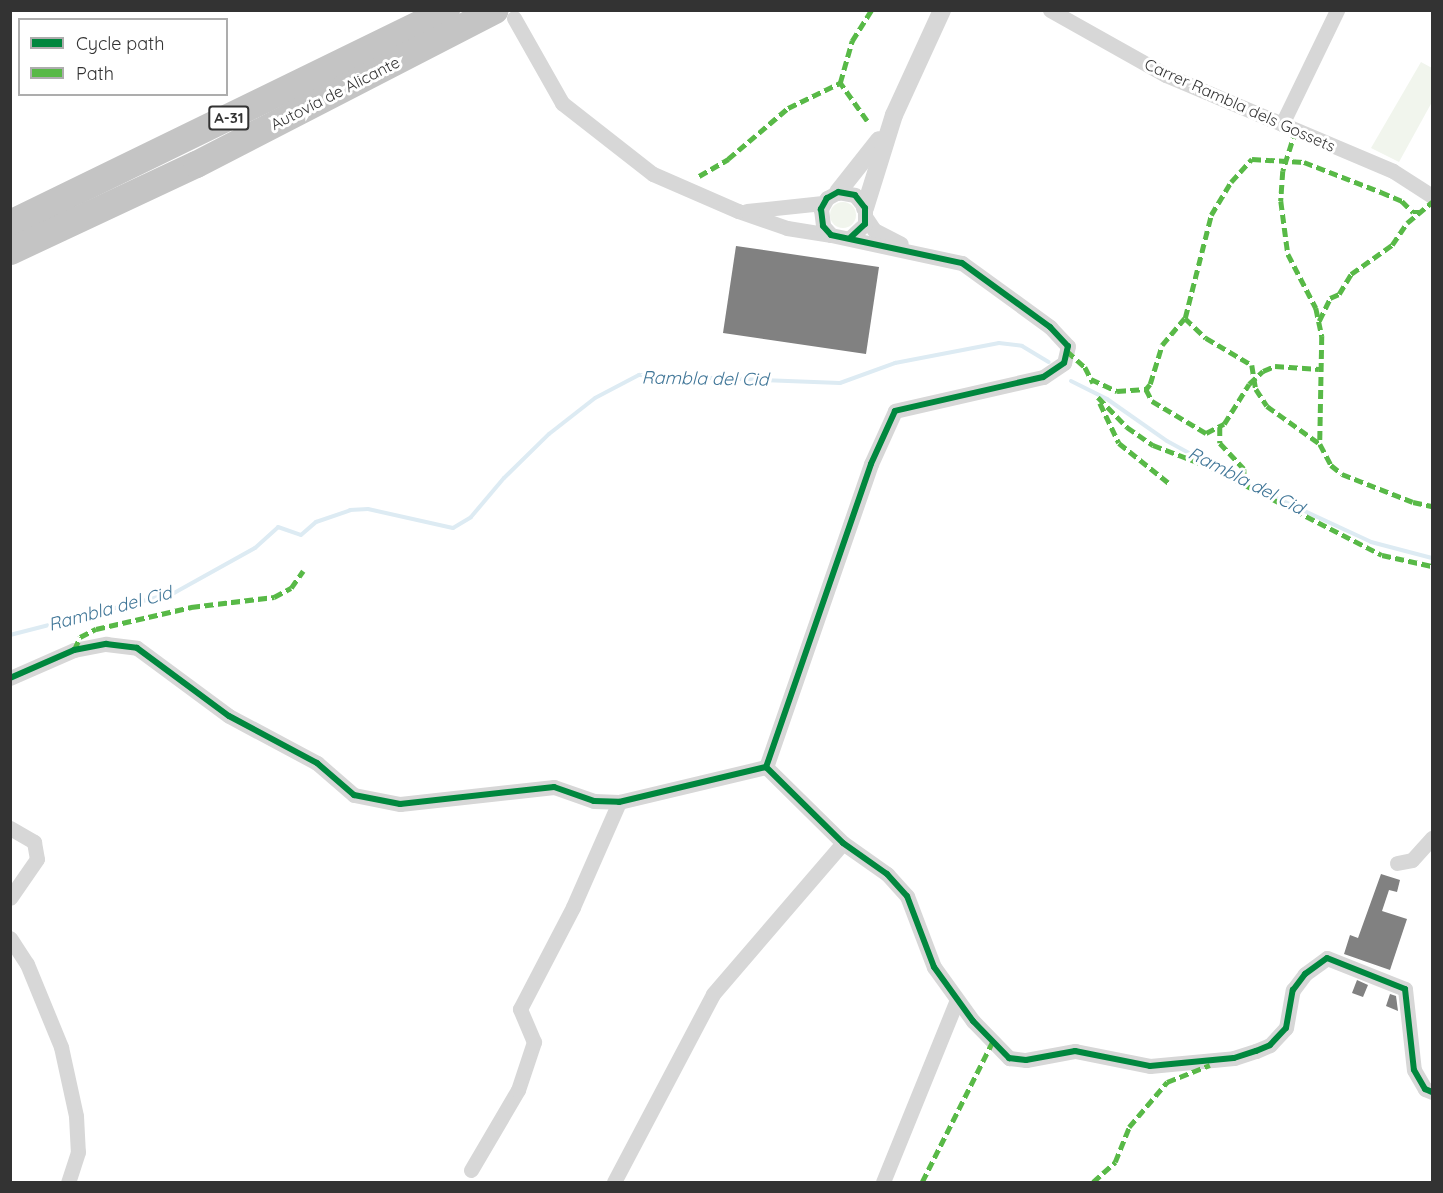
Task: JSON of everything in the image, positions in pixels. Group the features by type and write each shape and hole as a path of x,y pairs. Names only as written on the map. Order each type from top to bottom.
{"highway":[{"name":"Autovía de Alicante","path":"10,223 446,10"},
{"name":"Autovía de Alicante","path":"10,251 196,164 505,14"}],"street":[{"path":"851,237 861,229 894,115 942,10"},
{"name":"Carrer Rambla dels Gossets","path":"1050,10 1166,75 1393,171 1432,196"},
{"path":"1282,124 1337,10"},
{"path":"505,14 562,103 653,174 738,211 787,228 851,237 962,263 1041,320 1068,346 1064,363 1043,377 895,411 870,464 766,767"},
{"path":"831,235 820,221 830,198 894,115"},
{"path":"738,211 855,195 874,230 929,255"},
{"path":"10,678 74,650 106,644 137,648 229,716 316,763 354,795 400,804 554,787 594,801 619,802 766,767"},
{"path":"766,767 843,843 887,874 907,896 934,967 957,1000 1010,1059 1026,1060 1075,1051 1100,1054 1127,1063 1188,1064 1234,1058 1270,1045 1286,1028 1293,990 1305,974 1327,958 1405,989 1414,1070 1425,1089 1432,1092"},
{"path":"471,1170 518,1090 534,1042 520,1009 573,907 619,802"},
{"path":"10,828 34,842 37,859 10,898"},
{"path":"1397,863 1412,860 1432,838"},
{"path":"615,1182 713,994 843,843"},
{"path":"10,938 27,964 61,1047 76,1116 78,1152 68,1182"},
{"path":"883,1182 957,1000"}],"shaded area":[{"path":"1421,62 1432,68 1432,102 1399,162 1371,148"},
{"path":"843,202 852,206 856,215 852,224 843,228 834,224 830,215 834,206"}],"building":[{"path":"736,246 879,267 866,354 723,333"},
{"path":"1381,874 1400,880 1397,892 1389,890 1382,911 1407,919 1390,970 1344,954 1350,935 1358,938"},
{"path":"1357,980 1368,985 1363,997 1352,993"},
{"path":"1390,994 1396,996 1398,1011 1386,1006"}],"waterway":[{"name":"Rambla del Cid","path":"10,635 174,593 255,548 278,527 301,535 316,522 350,510 368,509 453,528 471,517 504,478 549,434 595,398 639,375 840,383 895,363 999,343 1022,346 1049,362"},
{"name":"Rambla del Cid","path":"1071,381 1107,399 1167,441 1242,482 1371,542 1432,558"}],"marked path":[{"path":"867,121 840,83 852,41 871,10"},
{"path":"699,176 728,159 788,108 840,83"},
{"path":"1296,130 1283,171 1281,201 1288,254 1316,308 1322,336 1320,444 1331,465 1342,474 1413,502 1432,506"},
{"path":"1091,379 1117,391 1146,389 1150,384 1162,345 1185,318 1211,215 1231,182 1252,159 1304,162 1402,201 1413,212 1419,212"},
{"path":"1319,321 1330,298 1339,294 1351,274 1392,245 1407,223 1432,202"},
{"path":"1185,318 1206,338 1252,365 1256,389 1267,406 1320,444"},
{"path":"1067,351 1085,367 1093,383"},
{"path":"1146,389 1152,401 1206,433 1224,424 1249,384 1263,371 1275,366 1319,369"},
{"path":"1098,397 1127,427 1153,445 1210,467 1382,555 1432,566"},
{"path":"1100,403 1119,443 1169,483"},
{"path":"1220,427 1220,443 1244,469 1245,487"},
{"path":"74,650 80,637 96,629 191,607 274,597 291,588 303,571"},
{"path":"922,1182 992,1043"},
{"path":"1093,1182 1115,1162 1129,1127 1167,1082 1210,1065"}],"cycle path":[{"path":"851,237 865,224 865,208 855,195 838,192 827,198 821,209 823,226 831,235 962,263 1050,327 1068,346 1064,363 1043,377 895,411 871,464 766,767 843,843 887,874 907,896 934,967 973,1021 1009,1058 1026,1060 1075,1051 1150,1066 1234,1058 1270,1045 1286,1028 1293,990 1305,974 1327,958 1405,989 1414,1070 1425,1089 1432,1092"},
{"path":"10,678 74,650 106,644 137,648 229,716 317,763 354,795 400,804 554,787 594,801 619,802 766,767"}]}
